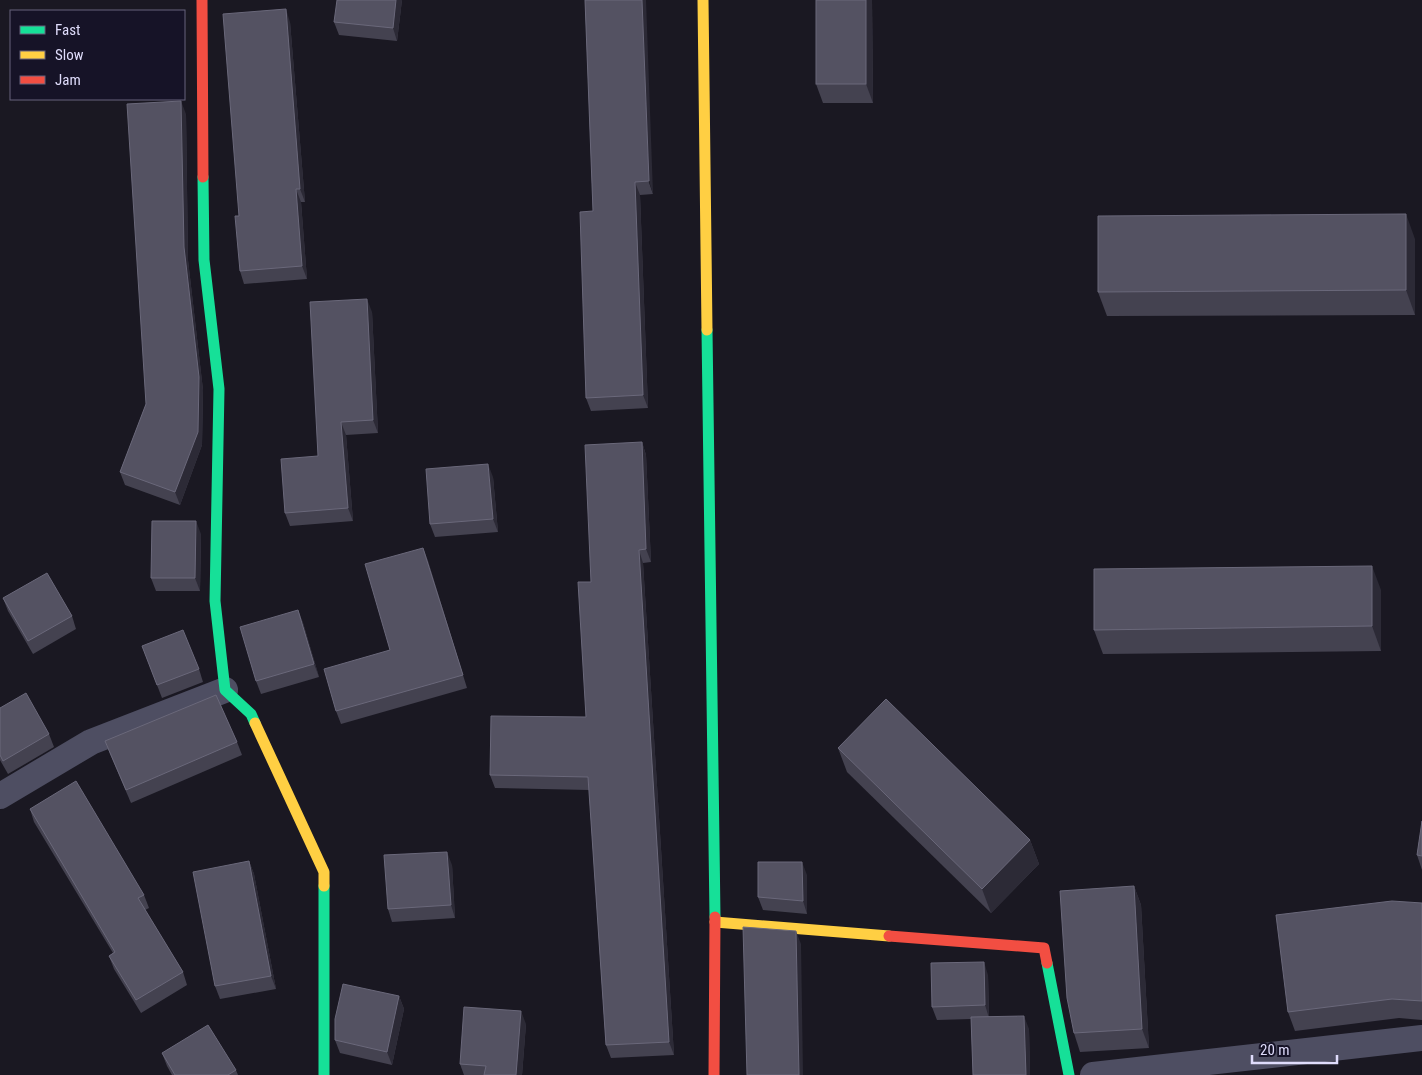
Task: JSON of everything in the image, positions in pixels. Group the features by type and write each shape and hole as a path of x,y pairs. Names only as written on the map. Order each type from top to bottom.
{"street":[{"path":"202,0 204,260 219,389 215,601 225,690 251,714 324,872 324,1075"},
{"path":"703,0 715,922 714,1075"},
{"path":"0,796 91,742 225,690"},
{"path":"715,922 1044,948 1069,1075"},
{"path":"1093,1075 1422,1038"}],"building":[{"path":"337,0 396,0 393,28 334,22"},
{"path":"585,0 642,0 649,181 635,182 643,395 586,398 580,212 593,211"},
{"path":"816,0 866,0 866,84 816,84"},
{"path":"286,9 300,189 296,189 302,266 240,271 235,216 239,216 223,14"},
{"path":"181,101 184,247 199,377 198,432 175,492 120,472 146,404 127,104"},
{"path":"1406,214 1406,290 1098,292 1098,216"},
{"path":"367,299 373,420 341,422 348,508 285,513 281,459 318,456 310,302"},
{"path":"642,442 646,549 639,550 669,1042 606,1045 588,777 490,775 491,716 586,717 578,582 591,582 585,445"},
{"path":"488,464 493,519 430,524 426,469"},
{"path":"152,521 196,521 195,578 151,578"},
{"path":"423,548 463,675 336,711 324,669 390,650 365,564"},
{"path":"1372,566 1372,626 1094,630 1094,569"},
{"path":"47,573 72,616 28,641 3,598"},
{"path":"298,610 314,664 256,681 240,627"},
{"path":"183,630 199,669 157,685 142,646"},
{"path":"26,693 49,734 3,761 0,755 0,708"},
{"path":"216,695 237,742 126,790 105,741"},
{"path":"886,699 1030,840 982,889 838,748"},
{"path":"76,781 144,895 138,898 183,972 136,1000 109,956 115,952 30,809"},
{"path":"1422,821 1422,856 1417,855"},
{"path":"447,852 451,905 388,909 384,855"},
{"path":"249,861 271,976 215,986 193,872"},
{"path":"758,862 802,862 803,901 758,897"},
{"path":"1134,886 1142,1029 1074,1033 1067,998 1060,891"},
{"path":"1392,901 1422,903 1422,1001 1392,999 1288,1012 1276,915"},
{"path":"743,927 796,931 799,1075 747,1075"},
{"path":"984,962 985,1005 932,1007 931,963"},
{"path":"343,984 399,996 387,1052 335,1040 335,1019"},
{"path":"464,1007 521,1011 516,1075 484,1075 486,1066 460,1064"},
{"path":"1024,1016 1026,1075 973,1075 971,1017"},
{"path":"208,1025 236,1070 228,1075 175,1075 162,1053"}],"traffic: fast":[{"path":"203,177 204,260 219,389 215,601 225,690 251,714 255,723"},
{"path":"707,330 715,917"},
{"path":"324,886 324,1075"},
{"path":"1047,963 1069,1075"}],"traffic: slow":[{"path":"703,0 707,330"},
{"path":"255,723 324,872 324,886"},
{"path":"715,922 889,936"}],"traffic: jam":[{"path":"202,0 203,177"},
{"path":"714,1075 715,917"},
{"path":"889,936 1044,948 1047,963"}]}
